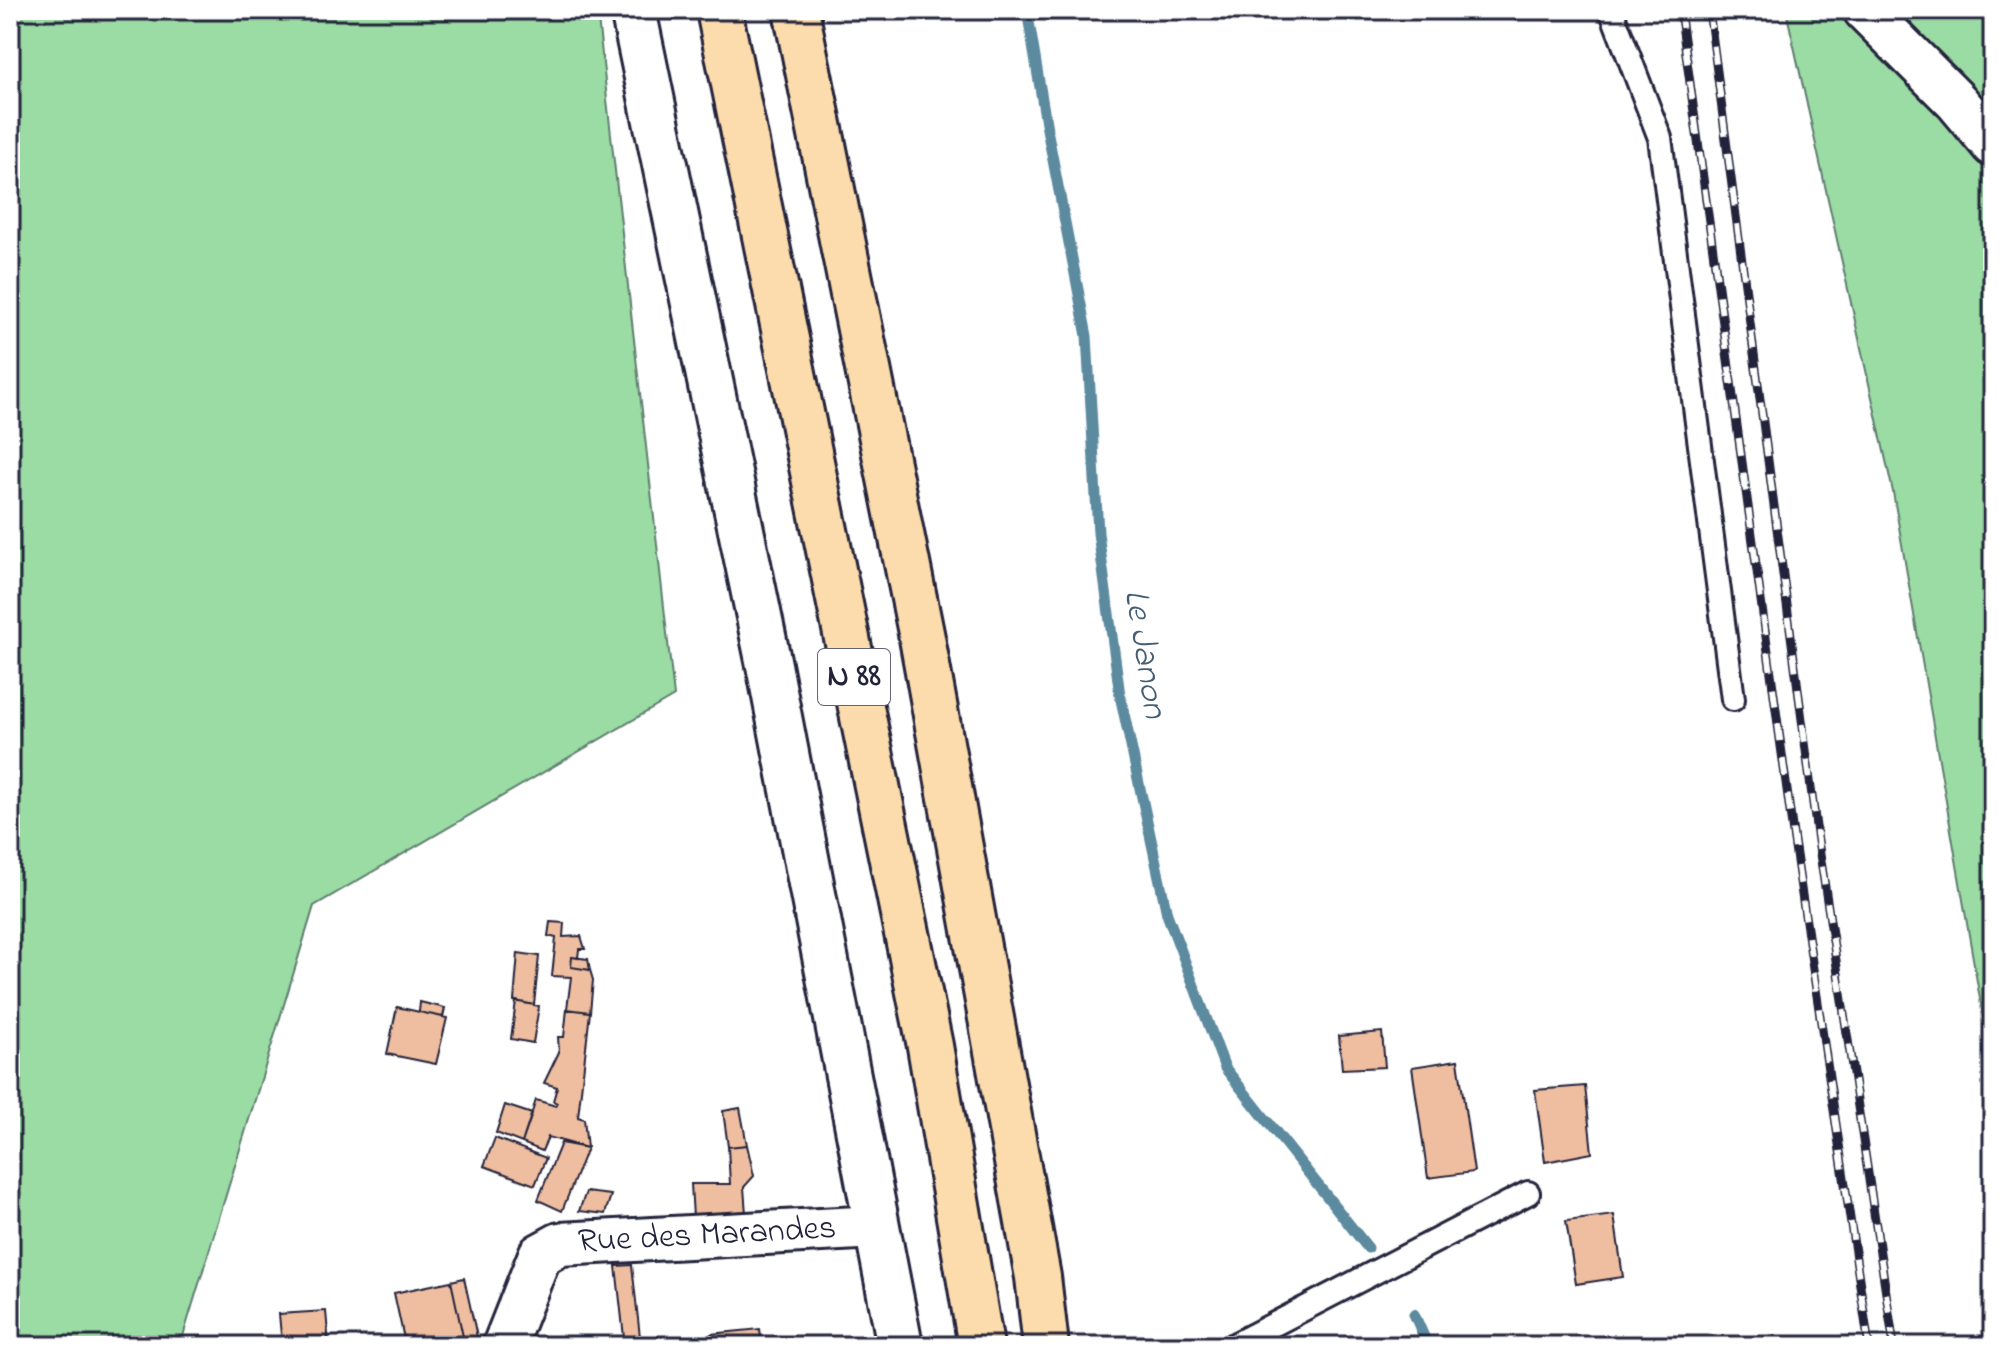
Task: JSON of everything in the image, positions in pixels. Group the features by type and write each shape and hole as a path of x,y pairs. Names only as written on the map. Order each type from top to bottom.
{"highway":[{"name":"N 88","path":"719,10 930,1046 981,1346"},
{"name":"N 88","path":"796,10 922,638 1038,1277 1046,1346"}],"street":[{"path":"633,10 769,665 900,1346"},
{"path":"1865,10 1957,102 1993,145"},
{"name":"Rue des Marandes","path":"504,1346 540,1255 560,1244 877,1227"}],"lane":[{"path":"1611,10 1660,138 1733,699"},
{"path":"1232,1346 1528,1193"}],"green space":[{"path":"10,10 597,10 674,696 314,906 180,1346 10,1346"},
{"path":"1786,10 1993,10 1993,1075 1893,492"}],"building":[{"path":"550,922 564,923 563,937 581,936 585,949 579,949 578,958 572,957 571,967 590,970 593,980 590,1012 567,1009 571,977 552,976 556,938 548,936"},
{"path":"518,953 539,956 534,1005 514,1001"},
{"path":"572,957 588,959 590,970 571,967"},
{"path":"516,1001 539,1006 533,1043 511,1039"},
{"path":"420,1002 445,1008 443,1017 419,1012"},
{"path":"397,1007 447,1018 436,1064 387,1054"},
{"path":"567,1009 590,1012 578,1117 584,1119 587,1148 548,1137 542,1151 522,1143 536,1100 556,1106 557,1103 553,1101 557,1087 544,1083 559,1052 558,1037 564,1037"},
{"path":"1382,1032 1385,1067 1342,1069 1339,1036"},
{"path":"1458,1060 1474,1172 1428,1178 1412,1067"},
{"path":"1585,1086 1592,1153 1545,1162 1535,1090"},
{"path":"505,1105 532,1114 522,1143 496,1133"},
{"path":"740,1108 747,1145 728,1147 723,1111"},
{"path":"495,1138 546,1158 535,1185 484,1166"},
{"path":"561,1143 587,1148 562,1211 538,1200"},
{"path":"747,1145 754,1176 744,1187 746,1214 693,1217 691,1184 730,1184 728,1147"},
{"path":"586,1192 611,1195 605,1214 579,1211"},
{"path":"1614,1215 1623,1277 1576,1284 1566,1221"},
{"path":"632,1265 641,1346 625,1346 616,1266"},
{"path":"464,1278 479,1346 465,1346 451,1281"},
{"path":"451,1281 465,1346 409,1346 407,1338 404,1339 394,1293"},
{"path":"326,1311 329,1346 282,1346 279,1314"},
{"path":"760,1329 762,1346 712,1346 711,1334"}],"waterway":[{"name":"Le Janon","path":"1027,10 1087,336 1098,533 1120,695 1167,914 1225,1068 1368,1248"},
{"name":"Le Janon","path":"1414,1314 1428,1346"}],"railway":[{"path":"1680,10 1794,841 1869,1346"},
{"path":"1709,10 1817,834 1894,1346"}]}
